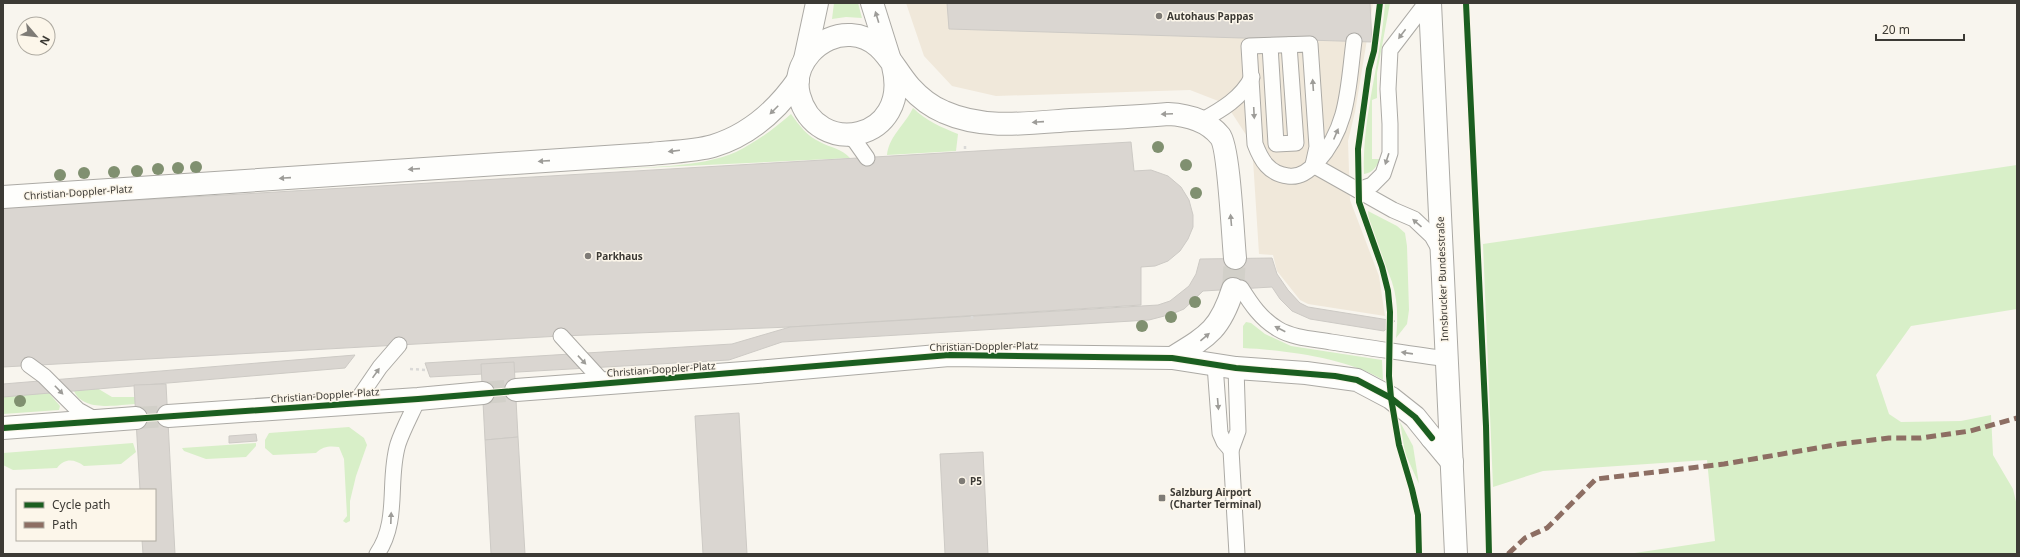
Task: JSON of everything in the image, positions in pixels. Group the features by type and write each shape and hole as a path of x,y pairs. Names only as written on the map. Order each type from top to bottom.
{"street":[{"path":"817,3 801,70 799,93 802,106 809,117 819,126 831,132 844,134 856,134 868,130 879,123 888,114 897,90 892,62 872,3"},
{"name":"Innsbrucker Bundesstraße","path":"1430,3 1456,554"},
{"name":"Christian-Doppler-Platz","path":"3,197 650,154 712,146 744,132 770,114 786,98 810,53 824,41 833,37 851,35 869,40 877,45 892,62 911,88 932,105 944,112 969,120 1004,125 1168,114 1183,115 1201,121 1221,137 1228,170 1235,258"},
{"path":"1172,358 1201,340 1213,330 1223,317 1237,289"},
{"name":"Christian-Doppler-Platz","path":"516,390 949,355 1172,358 1226,366 1306,373 1357,380 1391,398 1415,417 1452,462"},
{"name":"Christian-Doppler-Platz","path":"168,416 356,402 418,399 483,393"},
{"path":"3,428 136,418"}],"lane":[{"path":"1358,190 1372,185 1383,174 1390,153 1388,89 1390,50 1426,3"},
{"path":"1313,165 1317,146 1310,44 1249,46 1255,144 1260,158 1275,173 1293,177 1302,175 1313,165 1328,149 1340,126 1345,104 1354,41"},
{"path":"1270,46 1276,144 1286,144 1296,143 1289,45"},
{"path":"1201,121 1218,112 1237,97 1247,87 1252,77"},
{"path":"844,134 855,141 867,158"},
{"path":"1313,165 1347,186 1358,190 1393,210 1414,219 1432,236 1441,253"},
{"path":"91,203 127,188"},
{"path":"1237,289 1265,320 1278,329 1291,334 1350,345 1446,358"},
{"path":"561,336 604,383"},
{"path":"356,402 380,367 399,345"},
{"path":"29,365 44,376 78,410 98,421"},
{"path":"1226,366 1220,433 1224,442 1231,450"},
{"path":"1226,366 1238,431 1231,450 1236,554"},
{"path":"377,554 391,525 393,477 398,444 418,399"}],"path":[{"path":"972,316 972,321"}],"shaded area":[{"path":"906,3 1373,3 1355,112 1348,141 1350,200 1379,276 1385,316 1308,304 1300,300 1277,271 1273,255 1259,254 1252,144 1226,104 1190,90 996,96 952,86 924,56"}],"green space":[{"path":"834,3 858,3 862,18 846,17 832,19"},
{"path":"1385,3 1390,3 1377,73 1377,98 1372,100 1372,159 1380,159 1372,171 1364,174 1366,131 1380,46"},
{"path":"913,108 928,120 958,134 956,151 887,155 888,148 894,136"},
{"path":"791,114 800,126 815,140 839,150 850,158 600,170 670,166 722,157 751,144"},
{"path":"2017,165 2017,309 1911,326 1876,375 1889,414 1901,422 1961,421 1991,415 1993,455 2013,489 2017,506 2017,554 1628,554 1715,541 1707,460 1543,471 1493,487 1483,244"},
{"path":"1368,211 1397,226 1405,233 1407,246 1409,310 1407,324 1396,338 1397,310 1394,289 1371,229"},
{"path":"1246,322 1251,323 1265,334 1291,346 1382,360 1383,380 1352,366 1315,356 1243,348 1243,326"},
{"path":"97,388 112,397 135,397 135,404 110,406 93,405 78,398 74,391"},
{"path":"48,392 60,406 59,410 3,414 3,397"},
{"path":"1400,422 1413,446 1419,484 1405,453"},
{"path":"349,427 364,438 367,445 356,476 350,501 350,521 346,523 343,521 347,516 344,459 339,447 327,447 316,453 273,455 265,448 265,440 269,433"},
{"path":"133,443 136,452 121,464 84,466 77,462 66,461 57,468 13,470 3,465 3,453"},
{"path":"256,443 256,446 246,457 206,459 184,451 182,448"}],"building":[{"name":"Autohaus Pappas","path":"947,3 1370,3 1372,42 949,29"},
{"name":"Parkhaus","path":"1131,142 1134,171 1151,170 1168,176 1181,187 1189,200 1193,215 1193,227 1188,239 1180,251 1168,261 1155,266 1141,267 1141,305 790,327 561,336 3,367 3,208"},
{"path":"1272,258 1277,274 1288,290 1300,303 1308,307 1395,321 1384,331 1310,319 1292,311 1280,299 1272,287 1203,291 1184,309 1149,320 782,342 729,360 430,377 425,363 732,344 790,327 1158,305 1170,301 1189,286 1196,274 1200,259"},
{"path":"355,355 345,368 3,397 3,384"},
{"path":"514,362 518,437 485,440 481,364"},
{"path":"166,384 175,554 143,554 142,541 156,541 156,489 140,489 134,385"},
{"path":"739,413 747,554 703,554 695,416"},
{"path":"256,434 257,441 229,443 229,436"},
{"path":"518,437 525,554 491,554 485,440"},
{"path":"983,452 988,554 945,554 940,454"}],"tunnel":[{"path":"1233,289 1235,258"},
{"path":"483,393 516,390"},
{"path":"136,418 168,416"}],"marked path":[{"path":"1508,554 1525,538 1547,528 1596,479 1724,464 1840,444 1889,438 1921,438 1970,431 2017,418"}],"cycle path":[{"path":"1380,3 1374,51 1369,69 1358,149 1359,202 1382,267 1388,291 1390,312 1389,376 1391,398 1399,445 1418,515 1419,554"},
{"path":"1466,3 1486,426 1489,554"},
{"path":"3,428 418,399 949,355 1172,358 1236,368 1335,376 1357,380 1391,398 1415,417 1432,438"}],"place":[{"name":"Autohaus Pappas","path":"1159,16"},
{"name":"Parkhaus","path":"588,256"},
{"name":"P5","path":"962,481"},
{"name":"Salzburg Airport (Charter Terminal)","path":"1162,498"}]}
